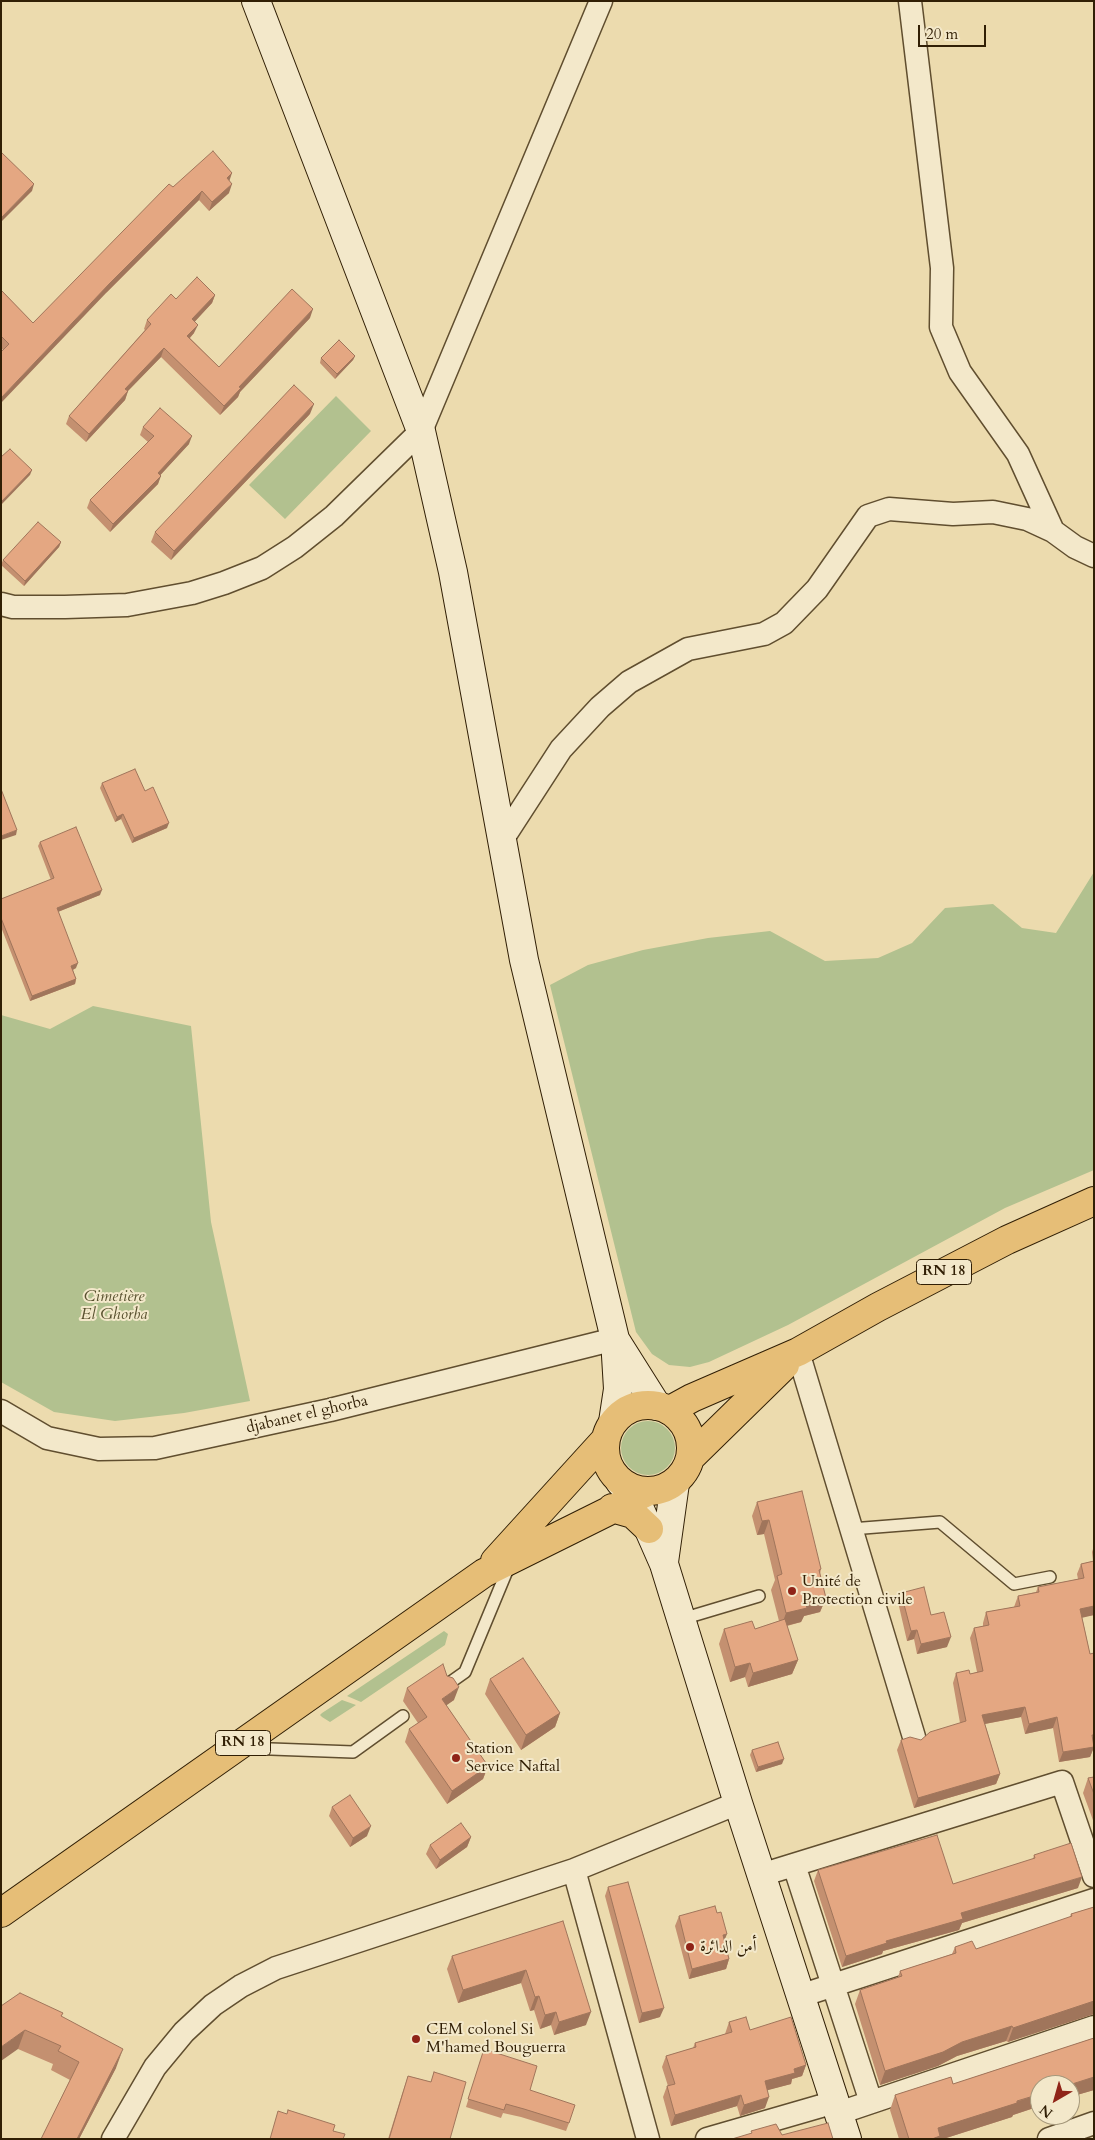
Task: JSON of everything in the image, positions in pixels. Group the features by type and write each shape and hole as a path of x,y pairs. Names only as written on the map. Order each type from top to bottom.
{"main road":[{"path":"256,1 421,431 454,582 524,960 615,1339 618,1389 609,1431 607,1463 628,1495 633,1514 649,1529 664,1564 738,1803 847,2139"},
{"name":"RN 18","path":"663,1408 692,1398 798,1352 878,1307 1007,1240 1094,1201"},
{"path":"615,1339 663,1408 680,1419 688,1431 691,1444 691,1457 685,1472 675,1483 662,1490 628,1495"},
{"name":"RN 18","path":"691,1457 798,1352"},
{"path":"609,1431 622,1413 633,1407 663,1408"},
{"name":"RN 18","path":"484,1573 609,1431"},
{"path":"664,1564 675,1483"},
{"name":"RN 18","path":"1,1913 484,1573 628,1495"}],"street":[{"path":"1,604 14,607 127,605 192,593 262,568 295,547 334,516 421,431 601,1"},
{"path":"910,1 942,268 941,326 960,372 1018,454 1053,531"},
{"path":"502,840 561,750 614,694 629,682 688,649 764,634 784,623 817,589 868,516 889,509 953,514 993,512 1028,518 1053,531 1075,547 1094,556"},
{"name":"djabanet el ghorba","path":"1,1411 47,1438 99,1449 155,1448 330,1410 615,1339"},
{"path":"798,1352 914,1737"},
{"path":"761,1875 1062,1782 1089,1847 1094,1876"},
{"path":"113,2139 155,2068 184,2032 213,2004 241,1986 276,1968 574,1870 738,1803"},
{"path":"794,1865 871,2102"},
{"path":"574,1870 648,2139"},
{"path":"800,1996 1094,1900"},
{"path":"707,2139 837,2108 871,2102 1094,2027"},
{"path":"1049,2139 1094,2123"}],"lane":[{"path":"851,1529 940,1522 1014,1584 1050,1577"},
{"path":"448,1684 465,1672 511,1559"},
{"path":"682,1620 758,1596"},
{"path":"237,1747 353,1752 403,1716"}],"green space":[{"path":"336,396 371,431 285,519 249,485"},
{"path":"1094,872 1094,1170 1005,1208 788,1325 709,1362 690,1367 669,1365 652,1354 636,1332 550,985 588,965 643,950 708,938 770,931 825,961 878,958 912,943 945,908 993,904 1022,928 1056,933"},
{"name":"Cimetière El Ghorba","path":"93,1006 191,1026 211,1222 250,1401 184,1413 115,1421 54,1412 1,1382 1,1015 50,1029"},
{"path":"648,1421 658,1423 667,1429 673,1438 675,1448 673,1458 667,1467 658,1473 648,1475 638,1473 629,1467 623,1458 621,1448 623,1438 629,1429 638,1423"},
{"path":"444,1631 448,1634 445,1645 361,1702 347,1696"},
{"path":"342,1700 356,1705 330,1722 320,1715 322,1713"}],"building":[{"path":"213,151 232,173 227,178 232,184 212,202 202,191 110,283 1,398 1,352 9,344 1,336 1,290 33,323 169,184 173,187"},
{"path":"1,152 34,184 1,218"},
{"path":"197,277 215,295 192,319 198,325 187,336 219,367 292,289 313,309 239,387 241,388 224,406 164,348 125,389 128,391 89,434 69,416 151,324 147,320 171,294 176,299"},
{"path":"339,340 355,356 337,374 321,358"},
{"path":"294,385 314,404 174,551 155,532"},
{"path":"160,408 192,436 158,473 161,476 113,524 90,500 154,436 143,427"},
{"path":"10,449 32,470 1,502 1,457"},
{"path":"38,522 61,542 25,581 3,560"},
{"path":"135,769 145,791 153,787 169,823 134,838 123,814 117,817 102,783"},
{"path":"1,789 17,830 1,836"},
{"path":"76,827 102,890 57,908 78,963 71,966 76,979 32,996 1,918 1,899 54,878 40,842"},
{"path":"802,1491 826,1598 805,1602 807,1608 786,1613 777,1576 782,1574 769,1520 762,1521 757,1502"},
{"path":"1094,1561 1094,1606 1080,1609 1090,1654 1094,1653 1094,1735 1092,1735 1094,1747 1063,1752 1057,1717 1029,1724 1025,1707 982,1715 1000,1774 918,1798 901,1740 910,1737 921,1740 930,1732 966,1721 956,1673 969,1670 970,1674 983,1671 974,1628 989,1625 986,1612 1020,1606 1018,1596 1039,1592 1038,1587 1084,1578 1081,1564"},
{"path":"924,1587 931,1615 944,1612 951,1637 921,1644 917,1630 911,1631 901,1593"},
{"path":"785,1619 798,1660 753,1673 750,1663 735,1667 724,1629 752,1621 755,1629"},
{"path":"523,1658 560,1713 526,1735 490,1679"},
{"path":"443,1664 447,1676 453,1678 459,1687 442,1699 488,1766 452,1791 409,1729 427,1717 407,1688"},
{"path":"778,1742 784,1759 758,1767 752,1750"},
{"path":"1094,1777 1094,1794 1088,1778"},
{"path":"350,1795 371,1826 353,1838 332,1807"},
{"path":"461,1823 471,1837 440,1860 430,1845"},
{"path":"937,1835 953,1884 1035,1858 1034,1855 1071,1843 1082,1877 961,1913 963,1919 886,1941 887,1943 846,1956 818,1870"},
{"path":"628,1882 664,2008 642,2013 608,1887"},
{"path":"715,1906 717,1913 721,1912 727,1934 723,1935 729,1959 692,1969 679,1916"},
{"path":"1094,1907 1094,2001 1013,2028 1012,2026 962,2042 943,2052 885,2071 860,1990 902,1976 900,1971 956,1953 955,1947 972,1941 976,1949"},
{"path":"563,1921 591,2012 559,2022 556,2012 545,2015 539,1996 535,1997 526,1970 463,1990 452,1956"},
{"path":"20,1993 63,2013 61,2016 123,2049 77,2139 41,2139 79,2062 58,2051 61,2046 25,2030 1,2047 1,2006"},
{"path":"746,2017 750,2030 791,2017 806,2065 794,2069 795,2073 765,2081 769,2097 744,2105 741,2095 675,2115 667,2086 675,2084 666,2056 696,2047 695,2043 732,2032 729,2022"},
{"path":"1094,2038 1094,2077 1080,2081 1080,2075 1030,2075 1030,2097 938,2128 940,2136 932,2139 909,2139 895,2095 951,2077 953,2084"},
{"path":"484,2049 537,2066 530,2090 575,2105 569,2123 506,2104 504,2110 468,2099"},
{"path":"434,2072 466,2082 450,2139 389,2139 408,2076 431,2082"},
{"path":"288,2110 335,2125 333,2131 345,2134 343,2139 270,2139 278,2111 287,2114"},
{"path":"828,2123 833,2139 732,2139 776,2124 782,2135"}],"place":[{"name":"Unité de Protection civile","path":"792,1591"},
{"name":"Station Service Naftal","path":"456,1758"},
{"name":"أمن الدائرة","path":"690,1947"},
{"name":"CEM colonel Si M'hamed Bouguerra","path":"416,2039"}]}
